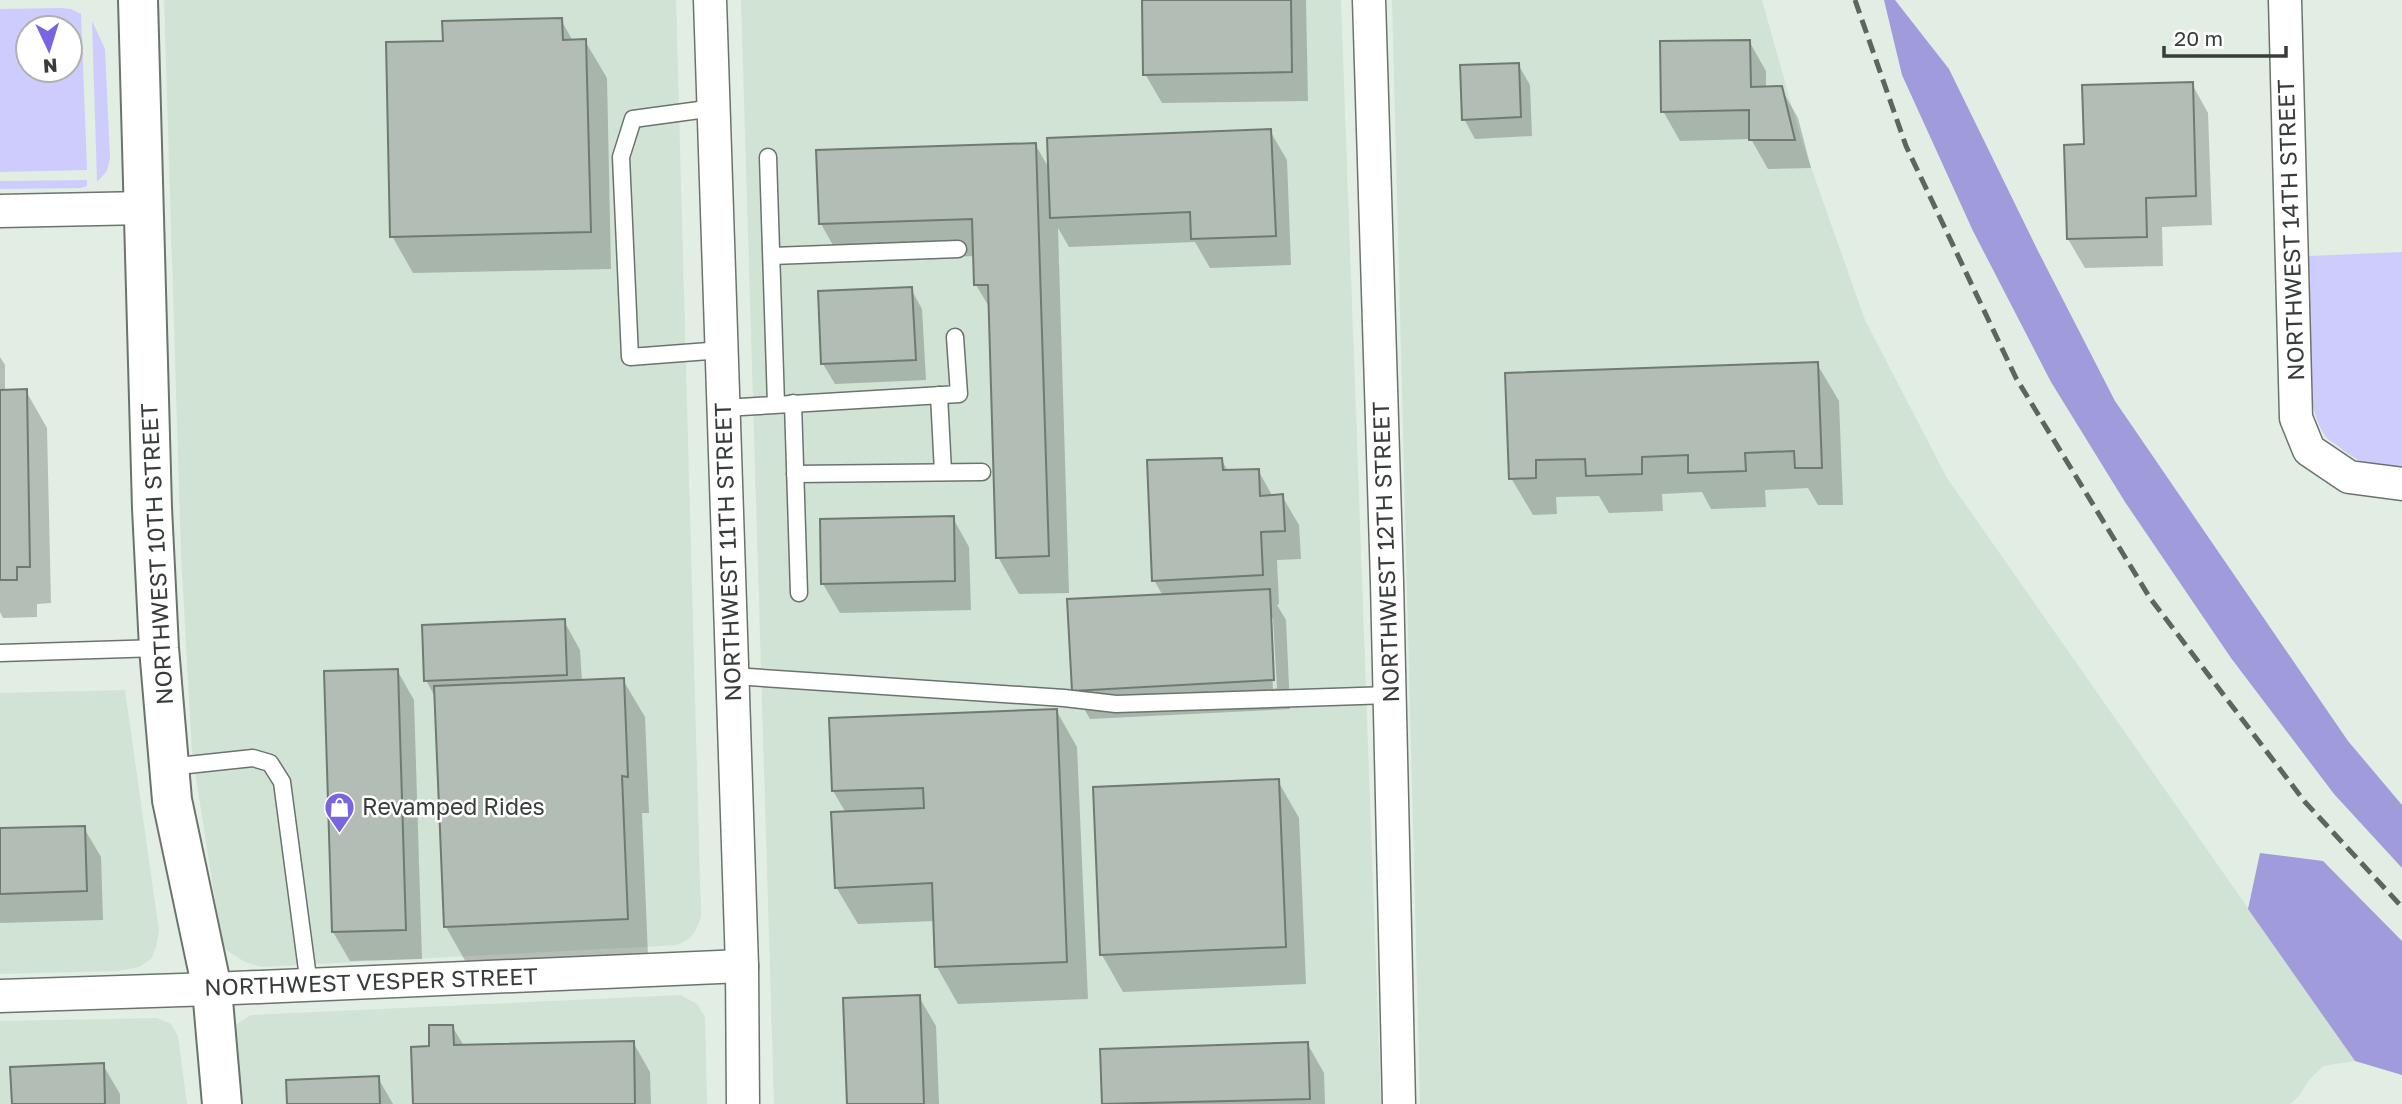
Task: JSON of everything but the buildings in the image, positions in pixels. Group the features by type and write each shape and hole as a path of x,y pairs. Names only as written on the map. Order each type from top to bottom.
{"street":[{"name":"NORTHWEST 10TH STREET","path":"138,0 152,508 159,648 172,800 212,989 222,1104"},
{"name":"NORTHWEST 11TH STREET","path":"710,0 742,966 743,1104"},
{"name":"NORTHWEST 12TH STREET","path":"1369,0 1390,695 1399,1104"},
{"name":"NORTHWEST 14TH STREET","path":"2285,0 2297,418 2309,450 2349,477 2402,484"},
{"path":"0,211 145,208"},
{"name":"NORTHWEST VESPER STREET","path":"0,996 742,966"}],"lane":[{"path":"715,108 633,119 621,157 630,357 722,350"},
{"path":"768,157 776,404"},
{"path":"772,256 958,249"},
{"path":"724,408 959,394 955,337"},
{"path":"939,396 943,472"},
{"path":"793,403 799,593"},
{"path":"795,474 982,472"},
{"path":"0,653 159,648"},
{"path":"733,676 1064,698 1116,704 1390,695"},
{"path":"169,767 253,758 270,763 282,782 309,985"}],"shaded area":[{"path":"164,0 676,0 701,917 690,938 677,945 262,967 245,962 226,950 221,938 192,753 181,554"},
{"path":"741,0 1341,0 1381,1104 774,1104"},
{"path":"1392,0 1762,0 1801,139 1865,320 1947,478 2355,1061 2323,1066 2290,1104 1420,1104"},
{"path":"1884,0 1895,0 1949,69 2115,401 2348,741 2402,805 2402,868 2334,794 2231,658 2125,502 2051,382 1973,231 1902,75"},
{"path":"0,9 71,9 81,14 14,14 14,84 84,84 87,170 0,172"},
{"path":"92,21 105,49 110,158 107,171 97,182"},
{"path":"87,180 87,186 81,188 0,189 0,181"},
{"path":"2402,252 2402,468 2376,466 2360,460 2325,436 2312,398 2307,323 2309,256"},
{"path":"125,690 159,931 151,959 139,967 118,971 0,974 0,693"},
{"path":"2260,853 2323,861 2402,941 2402,1075 2355,1061 2248,909"},
{"path":"681,995 697,1004 705,1017 707,1104 235,1104 234,1026 251,1015"},
{"path":"157,1018 171,1024 178,1036 187,1104 0,1104 0,1021"}],"railway":[{"path":"1855,0 1906,146 2016,378 2150,598 2305,802 2402,907"}],"place":[{"name":"Revamped Rides","path":"339,834"}]}
